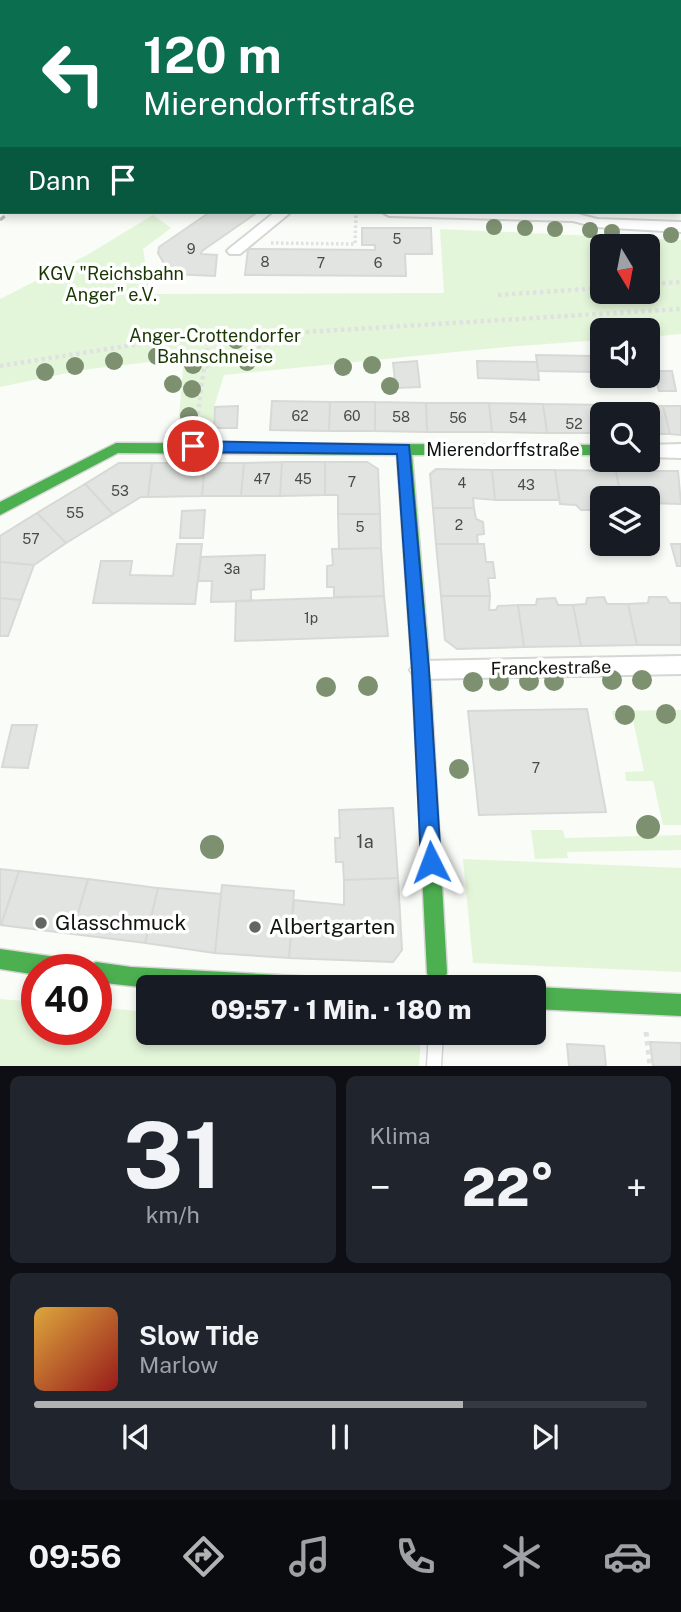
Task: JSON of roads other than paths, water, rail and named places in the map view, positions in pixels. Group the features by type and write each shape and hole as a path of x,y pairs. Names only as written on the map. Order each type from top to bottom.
{"street":[{"path":"240,247 281,214"},
{"path":"456,214 574,214 596,223 681,227"},
{"name":"Mierendorffstraße","path":"0,509 116,448 590,450"},
{"path":"404,449 421,670 437,973"},
{"path":"660,451 681,452"},
{"name":"Franckestraße","path":"421,670 681,665"},
{"path":"0,959 21,962"},
{"path":"112,974 136,977"},
{"path":"546,999 681,1005"}],"lane":[{"path":"434,1066 435,1045"}],"railway":[{"path":"0,220 8,214"}],"place":[{"name":"Glasschmuck","path":"41,923"},
{"name":"Albertgarten","path":"255,927"}],"park label":[{"name":"KGV \"Reichsbahn Anger\" e.V.","path":"111,284"},
{"name":"Anger-Crottendorfer Bahnschneise","path":"215,346"}]}
